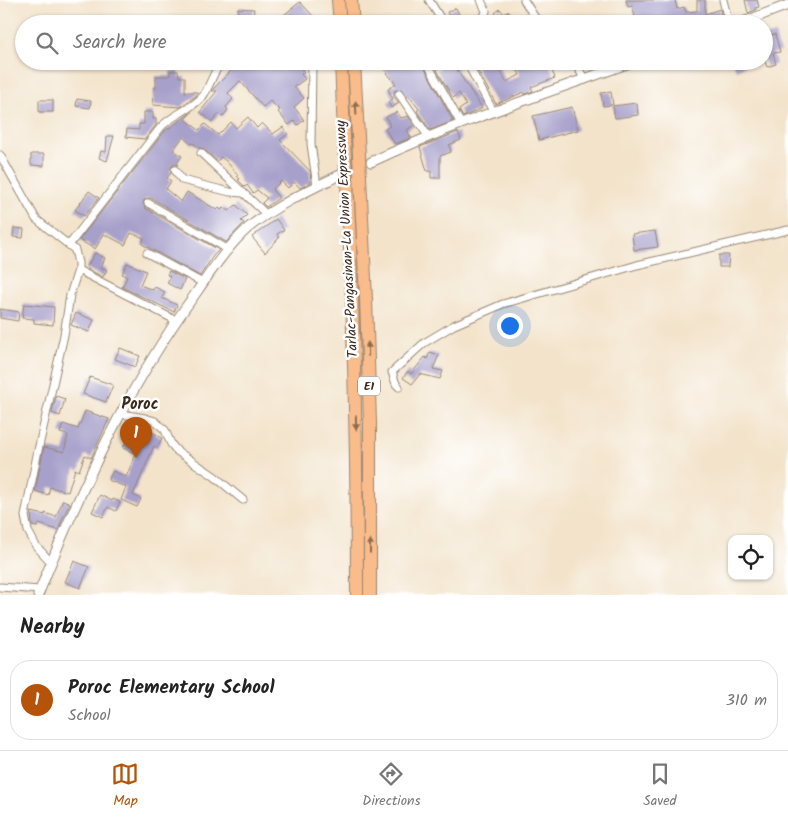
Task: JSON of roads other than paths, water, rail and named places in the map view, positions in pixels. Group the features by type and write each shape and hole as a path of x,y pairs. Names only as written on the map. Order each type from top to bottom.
{"highway":[{"path":"338,0 339,15"},
{"path":"351,0 352,15"},
{"name":"Tarlac-Pangasinan-La Union Expressway","path":"341,70 344,178 354,346 357,595"},
{"name":"Tarlac-Pangasinan-La Union Expressway","path":"354,70 367,309 370,422 370,595"}],"street":[{"path":"429,0 438,15"},
{"path":"482,0 486,10 485,15"},
{"path":"524,0 533,15"},
{"path":"723,0 726,15"},
{"path":"762,15 788,5"},
{"path":"69,245 161,127 172,117 186,110 203,96 216,70"},
{"path":"312,70 311,144 317,186"},
{"path":"431,70 461,124"},
{"path":"471,70 493,110"},
{"path":"579,70 585,80"},
{"path":"371,162 428,136 493,110 612,70"},
{"path":"399,94 428,136"},
{"path":"201,153 267,215"},
{"path":"0,155 36,219 75,250 78,263 25,516 28,531 36,546 51,562"},
{"path":"175,170 182,180 230,192 244,193"},
{"path":"0,587 39,592 102,449 121,414 175,320 228,250 248,228 267,215 317,186 344,178"},
{"path":"148,203 228,250"},
{"path":"399,387 392,372 424,343 454,325 503,304 637,265 788,230"},
{"path":"147,253 203,282"},
{"path":"78,270 175,320"},
{"path":"121,414 154,421 165,430 171,444 177,451 214,476 243,500"}],"place":[{"name":"Poroc Elementary School","path":"136,458"}],"district":[{"name":"Poroc","path":"140,404"}]}
